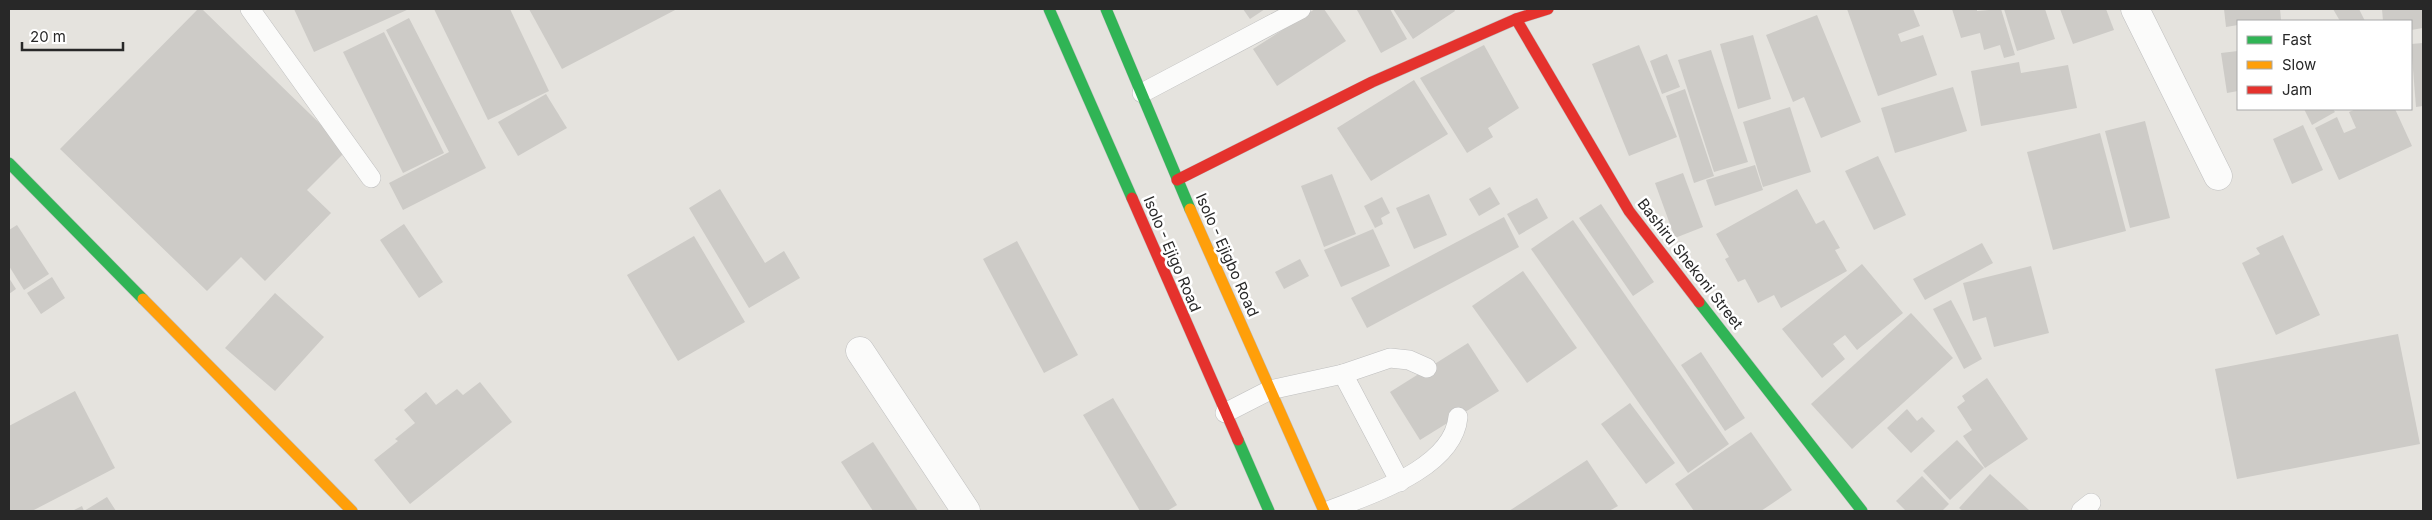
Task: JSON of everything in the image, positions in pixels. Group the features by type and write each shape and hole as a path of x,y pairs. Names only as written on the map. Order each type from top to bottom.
{"street":[{"name":"Isolo - Ejigo Road","path":"1049,9 1269,511"},
{"name":"Isolo - Ejigbo Road","path":"1106,9 1177,180 1324,511"},
{"path":"1177,180 1372,82 1514,14 1548,9"},
{"path":"2134,9 2218,176"},
{"name":"Bashiru Shekoni Street","path":"1514,14 1629,211 1862,511"},
{"path":"9,163 352,511"},
{"path":"860,351 966,511"}],"lane":[{"path":"250,9 371,178"},
{"path":"1142,93 1301,9"},
{"path":"1225,413 1270,390 1343,374 1390,358 1409,360 1427,368"},
{"path":"1343,374 1400,482"},
{"path":"1328,511 1400,482 1420,470 1450,441 1456,431 1458,417"}],"building":[{"path":"198,9 202,9 347,150 307,190 331,213 265,281 241,257 207,291 60,149"},
{"path":"294,9 409,9 314,52"},
{"path":"434,9 510,9 549,91 488,120"},
{"path":"529,9 677,9 562,69"},
{"path":"1243,9 1265,9 1250,19"},
{"path":"1315,9 1324,9 1346,41 1277,86 1253,49"},
{"path":"1390,9 1407,39 1381,53 1357,10"},
{"path":"1393,9 1454,9 1455,11 1413,39"},
{"path":"1847,9 1913,9 1920,26 1898,34 1901,42 1923,35 1937,75 1878,96"},
{"path":"1952,9 1977,9 1977,11 2001,9 2015,55 2004,58 2000,45 1984,50 1980,33 1961,38"},
{"path":"2004,9 2045,9 2055,39 2017,51"},
{"path":"2060,9 2106,9 2114,30 2073,44"},
{"path":"2224,9 2280,9 2281,20 2237,20 2237,25 2226,27"},
{"path":"2333,9 2359,9 2364,20 2339,20"},
{"path":"2382,9 2423,9 2423,28 2412,30 2412,20 2383,20"},
{"path":"1817,15 1861,122 1821,138 1804,97 1793,102 1766,35"},
{"path":"409,18 486,168 403,210 389,183 449,152 386,30"},
{"path":"384,32 444,153 403,173 343,52"},
{"path":"1753,35 1771,99 1738,109 1720,44"},
{"path":"2423,43 2423,106 2416,107 2412,57 2412,44"},
{"path":"1484,45 1519,108 1488,128 1493,137 1467,153 1420,78"},
{"path":"1639,45 1677,137 1629,156 1592,64"},
{"path":"1711,50 1748,162 1714,172 1678,60"},
{"path":"2237,51 2237,91 2227,93 2221,53"},
{"path":"1667,54 1680,87 1662,94 1650,61"},
{"path":"2019,62 2021,73 2068,65 2077,108 1981,126 1971,71"},
{"path":"1414,80 1448,134 1371,181 1337,128"},
{"path":"1953,87 1967,131 1895,153 1881,108"},
{"path":"1685,89 1714,176 1694,183 1666,96"},
{"path":"546,94 567,128 518,156 498,122"},
{"path":"1790,107 1811,172 1763,187 1743,122"},
{"path":"2304,110 2334,110 2335,112 2312,125"},
{"path":"2354,110 2395,110 2412,146 2339,180 2315,128 2337,117 2344,133 2356,128 2349,112"},
{"path":"2145,121 2170,218 2130,228 2105,131"},
{"path":"2303,125 2323,170 2292,184 2273,139"},
{"path":"2100,133 2126,231 2053,250 2027,152"},
{"path":"1878,156 1906,215 1874,230 1845,171"},
{"path":"1755,165 1763,190 1715,206 1706,180"},
{"path":"1683,173 1703,227 1675,238 1655,183"},
{"path":"1332,174 1356,234 1324,247 1301,186"},
{"path":"1490,187 1500,204 1479,216 1469,199"},
{"path":"720,189 765,263 784,251 800,278 749,308 689,208"},
{"path":"1797,189 1816,224 1824,220 1840,248 1835,250 1847,271 1781,308 1774,295 1758,303 1745,279 1738,282 1725,259 1729,257 1716,234"},
{"path":"1429,194 1447,235 1414,249 1396,208"},
{"path":"1382,197 1390,213 1381,218 1383,224 1375,228 1364,206"},
{"path":"1537,198 1548,218 1519,235 1507,214"},
{"path":"1601,204 1654,282 1633,296 1579,218"},
{"path":"1504,217 1519,247 1367,328 1351,298"},
{"path":"1573,220 1729,444 1688,473 1531,249"},
{"path":"404,224 443,282 419,298 380,240"},
{"path":"17,225 49,274 24,290 9,266 9,230"},
{"path":"1373,229 1390,266 1341,287 1324,250"},
{"path":"2283,235 2320,315 2276,335 2242,263 2260,254 2256,248"},
{"path":"694,236 745,322 678,361 627,275"},
{"path":"1017,241 1078,355 1044,373 983,259"},
{"path":"1982,243 1993,263 1925,300 1913,279"},
{"path":"1300,259 1309,276 1284,289 1275,272"},
{"path":"1862,264 1903,313 1857,350 1845,335 1833,344 1845,359 1822,378 1782,329"},
{"path":"2031,266 2049,333 1994,347 1986,317 1973,321 1963,283"},
{"path":"1523,271 1577,348 1527,383 1472,306"},
{"path":"52,277 65,298 41,314 27,293"},
{"path":"9,278 16,289 9,294"},
{"path":"275,293 324,337 275,391 225,348"},
{"path":"1951,300 1982,359 1964,369 1933,309"},
{"path":"1911,313 1953,358 1852,449 1811,404"},
{"path":"2398,334 2420,444 2237,479 2215,369"},
{"path":"1468,343 1499,391 1420,440 1390,392"},
{"path":"1701,352 1745,418 1725,431 1681,365"},
{"path":"1987,378 2028,439 1985,468 1963,436 1972,430 1957,407 1965,401 1962,396"},
{"path":"480,382 512,422 410,504 374,460 398,441 395,439 415,423 404,410 426,392 436,405 457,389 463,395"},
{"path":"75,391 115,468 32,511 9,511 9,426"},
{"path":"1113,398 1177,505 1167,511 1140,511 1083,415"},
{"path":"1630,403 1675,463 1646,484 1601,424"},
{"path":"1907,409 1917,421 1922,417 1935,431 1911,453 1887,428"},
{"path":"1751,432 1792,490 1761,511 1694,511 1675,484"},
{"path":"1957,440 1984,468 1950,500 1923,471"},
{"path":"873,442 918,511 873,511 841,462"},
{"path":"1587,460 1618,506 1609,511 1509,511"},
{"path":"1990,474 2030,511 1963,511 1959,508"},
{"path":"1922,476 1949,504 1942,511 1906,511 1896,501"},
{"path":"107,497 116,511 84,511"},
{"path":"82,506 84,511 72,511"}],"traffic: fast":[{"path":"1049,9 1132,198"},
{"path":"1106,9 1190,209"},
{"path":"9,163 143,299"},
{"path":"1699,302 1862,511"},
{"path":"1238,440 1269,511"}],"traffic: slow":[{"path":"1190,209 1324,511"},
{"path":"143,299 352,511"}],"traffic: jam":[{"path":"1177,180 1372,82 1516,19 1548,9"},
{"path":"1516,19 1629,211 1699,302"},
{"path":"1132,198 1238,440"}]}
